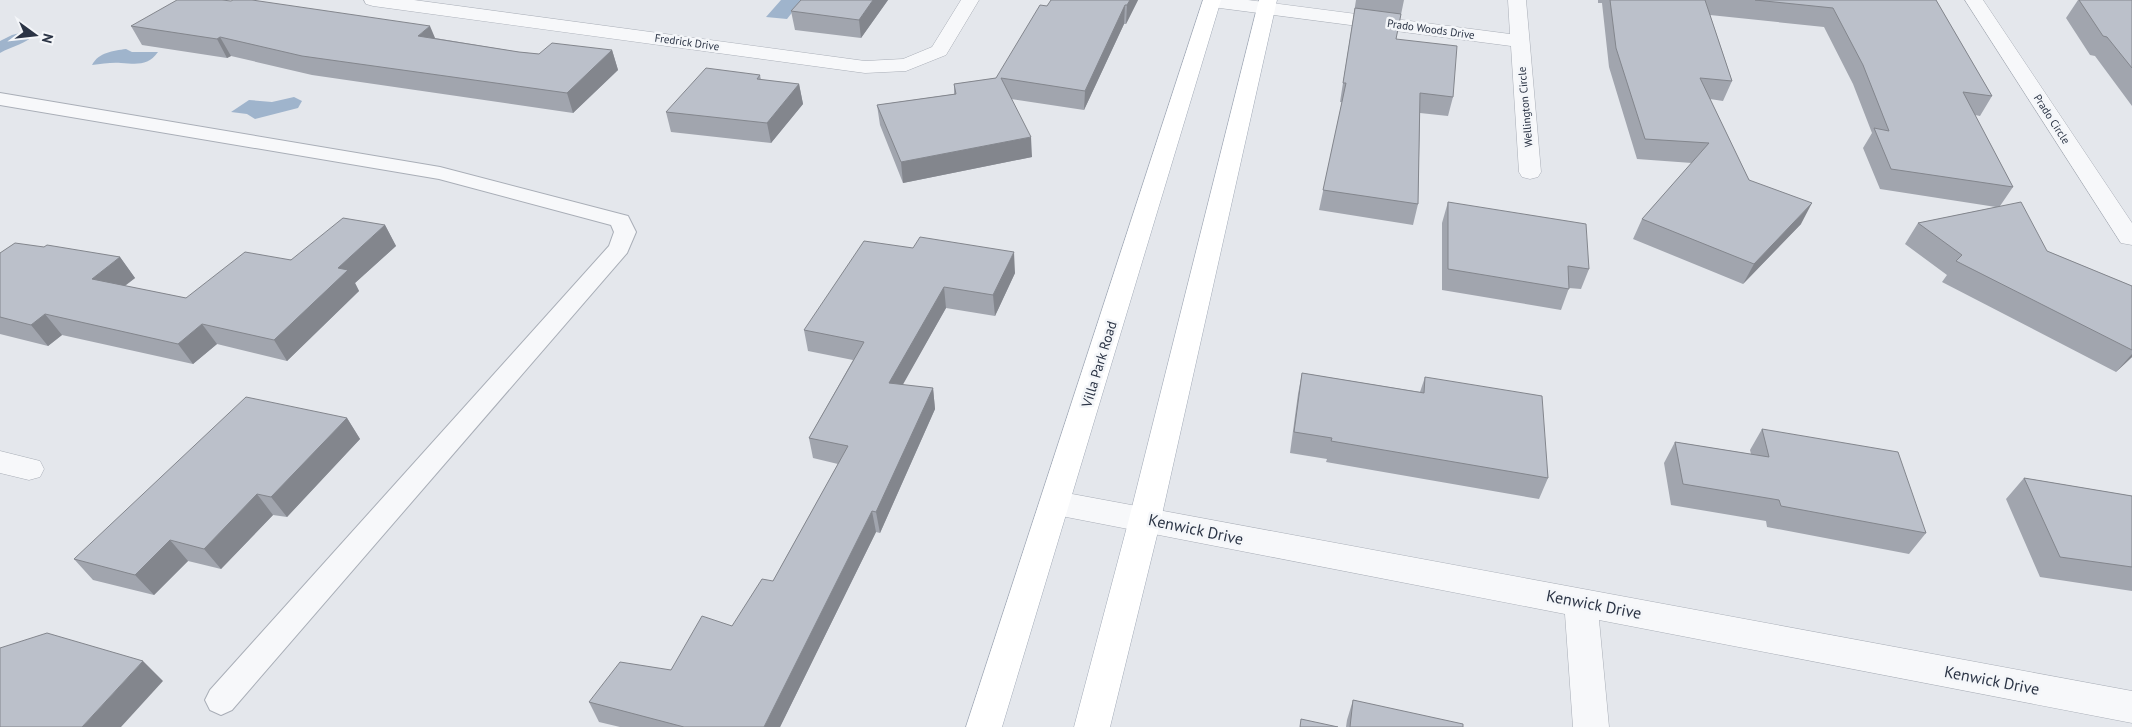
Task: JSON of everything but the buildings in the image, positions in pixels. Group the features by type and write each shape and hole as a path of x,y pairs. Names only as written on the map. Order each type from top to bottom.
{"main road":[{"name":"Villa Park Road","path":"984,727 1056,503 1212,0"},
{"path":"1092,727 1145,518 1267,4"}],"street":[{"name":"Fredrick Drive","path":"373,0 865,66 906,65 939,51 970,0"},
{"name":"Prado Woods Drive","path":"1212,0 1267,4 1519,41"},
{"path":"1517,0 1519,41"},
{"name":"Prado Circle","path":"1974,0 2130,238"},
{"name":"Wellington Circle","path":"1519,41 1530,172"},
{"path":"0,462 29,470"},
{"name":"Kenwick Drive","path":"1056,503 1145,518 1222,535 2132,707"},
{"path":"1581,602 1590,727"}],"lane":[{"path":"0,99 440,173 620,221 625,232 619,248 221,700"}],"water":[{"path":"781,0 802,0 787,19 766,17"},
{"path":"28,31 36,33 24,42 0,53 0,41 12,35"},
{"path":"126,49 132,52 158,52 150,60 142,63 92,65 102,55"},
{"path":"294,97 302,101 298,108 255,119 247,114 231,112 249,100 272,102"}]}
